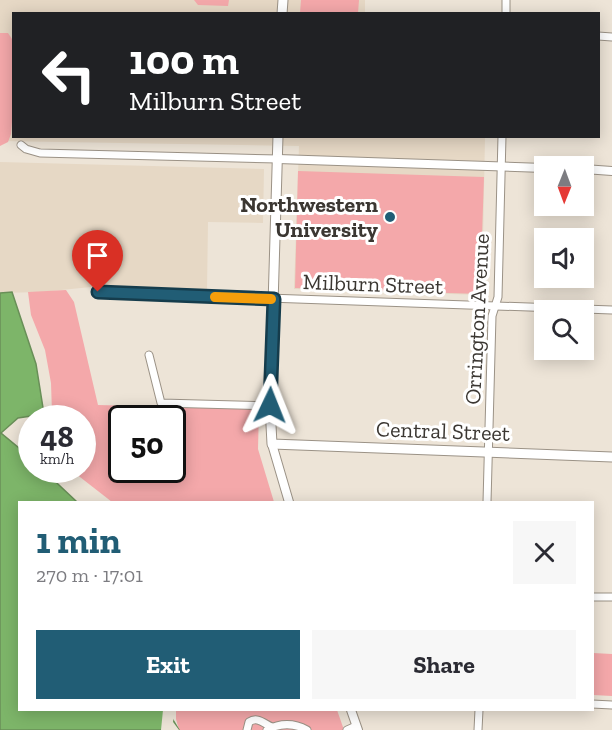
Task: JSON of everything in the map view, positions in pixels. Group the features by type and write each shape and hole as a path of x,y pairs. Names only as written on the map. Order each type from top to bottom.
{"main road":[{"path":"272,444 270,405 278,138"},
{"name":"Central Street","path":"272,444 612,457"}],"street":[{"name":"Orrington Avenue","path":"487,501 492,316 498,297 502,138"},
{"path":"21,145 40,153 534,168"},
{"path":"594,170 612,171"},
{"name":"Milburn Street","path":"98,292 612,310"},
{"path":"149,355 161,403 270,405"},
{"path":"272,444 290,501"},
{"path":"594,597 612,597"},
{"path":"594,704 612,705"},
{"path":"347,730 357,728 351,711"},
{"path":"478,730 479,711"},
{"path":"247,730 249,722 253,719 270,729 288,725 307,730"}],"shaded area":[{"name":"Northwestern University","path":"0,0 365,0 365,12 12,12 12,138 485,138 482,295 294,289 299,146 0,141"},
{"path":"194,0 229,0 228,6 198,5"},
{"path":"301,0 359,0 358,12 300,12"},
{"path":"0,33 8,33 12,39 12,121 8,142 0,146"},
{"path":"0,162 264,169 263,223 208,222 207,291 91,287 0,293"},
{"path":"298,171 484,177 480,294 295,288"},
{"path":"66,290 74,302 98,405 108,405 108,483 186,483 186,407 259,409 258,449 274,501 111,501 88,483 96,483 96,405 52,405 51,383 45,350 31,315 28,292"},
{"path":"12,292 36,364 43,405 18,405 18,418 1,433 18,447 18,483 57,483 76,501 18,501 18,711 168,711 179,730 0,730 0,293"},
{"path":"594,653 612,654 612,696 594,695"},
{"path":"176,711 337,711 344,730 179,730"}],"pier":[{"path":"163,711 171,711 174,716 173,722 179,730 161,730"}],"slow traffic":[{"path":"215,297 271,299"}],"place":[{"name":"Northwestern University","path":"390,217"}],"route":[{"path":"98,292 274,299 270,405"}]}
